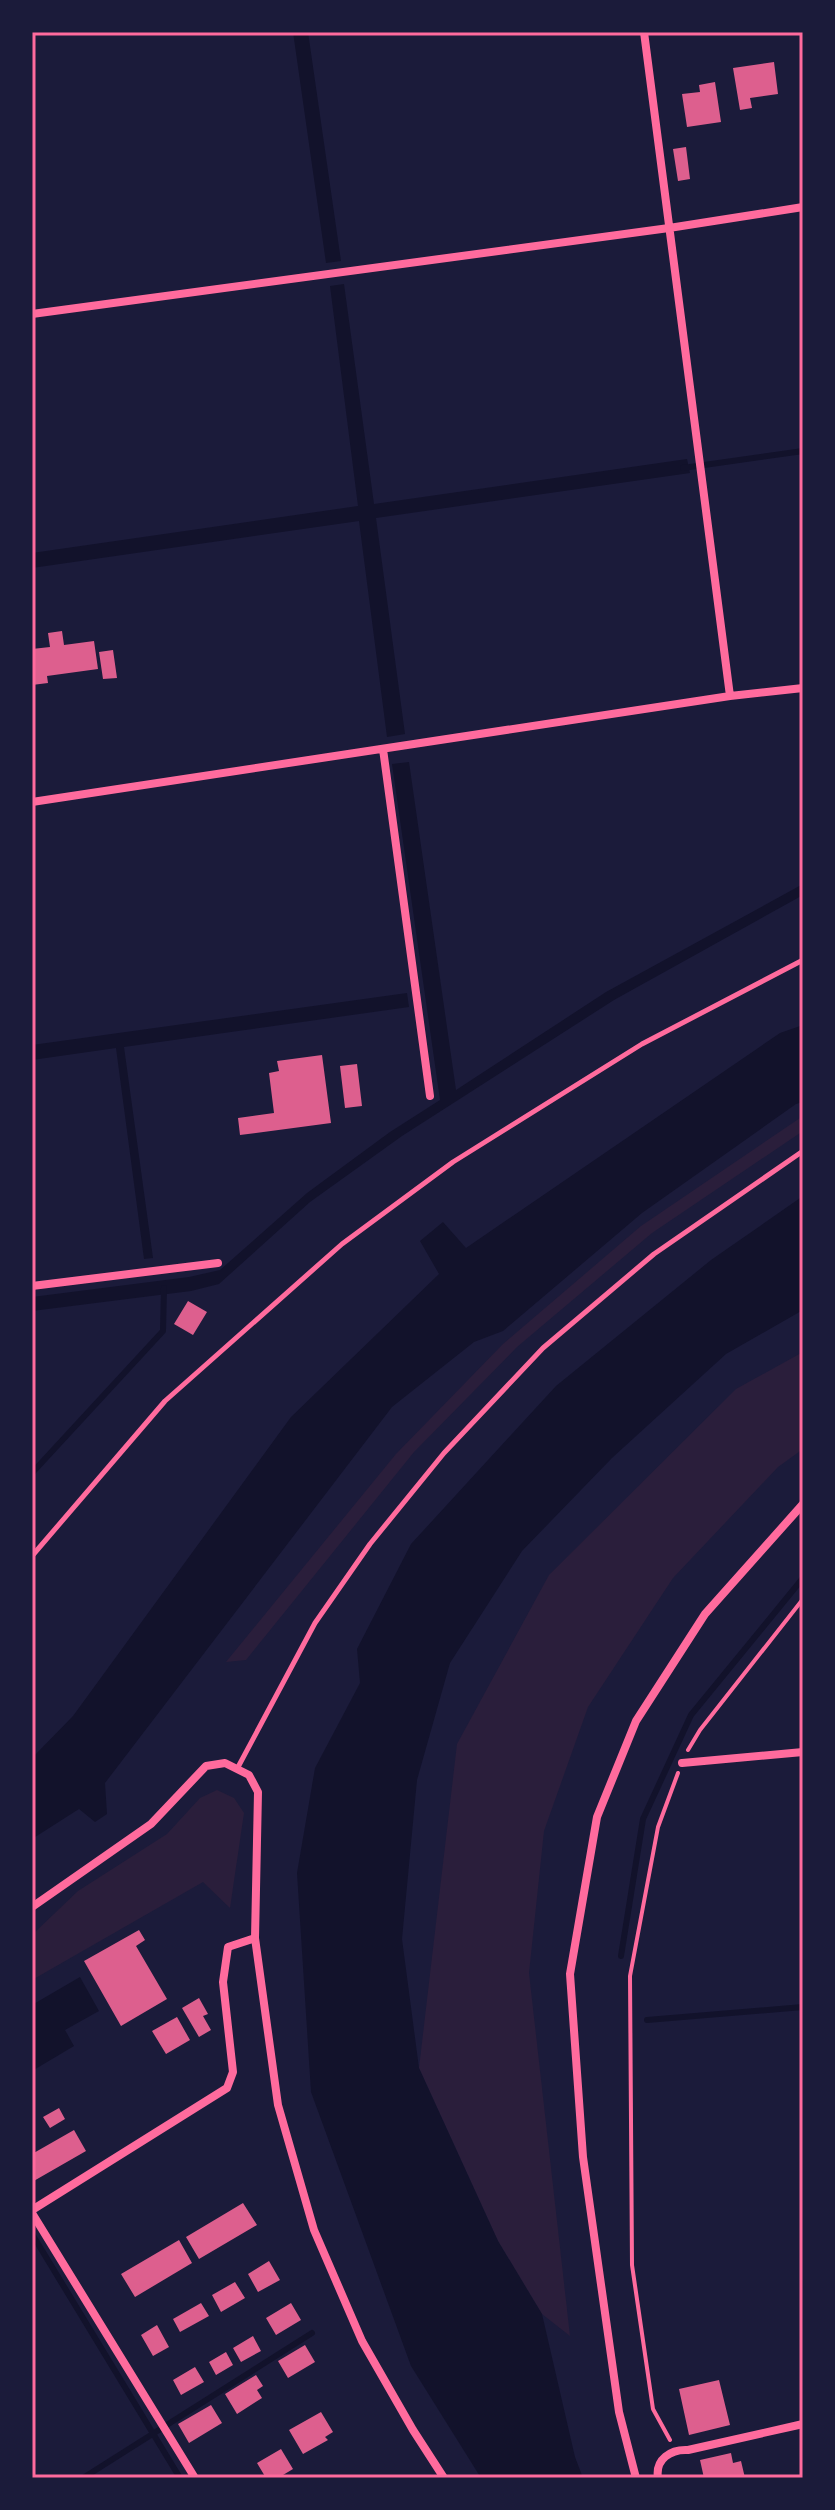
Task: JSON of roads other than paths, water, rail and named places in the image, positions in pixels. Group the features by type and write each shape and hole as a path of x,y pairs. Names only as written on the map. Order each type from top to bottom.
{"street":[{"path":"644,32 730,696"},
{"path":"32,314 803,207"},
{"path":"32,802 730,696 803,688"},
{"path":"383,749 430,1096"},
{"path":"32,1286 218,1263"},
{"path":"636,2478 619,2412 583,2157 570,1974 597,1817 636,1721 705,1614 803,1504"},
{"path":"682,1763 803,1752"},
{"path":"32,1907 151,1824 206,1766 225,1763 249,1775 258,1792 255,1938 278,2105 314,2230 362,2341 444,2478"},
{"path":"195,2478 32,2211 227,2088 233,2072 223,1982 228,1947 255,1938"},
{"path":"658,2478 657,2470 663,2457 675,2449 688,2450 803,2424"}],"lane":[{"path":"32,1556 165,1401 342,1244 453,1162 642,1044 803,960"},
{"path":"237,1769 315,1623 370,1544 444,1453 543,1348 643,1263 744,1189 803,1151"}],"waterway":[{"path":"683,468 803,451"},
{"path":"32,1473 163,1331 164,1288"},
{"path":"621,1956 643,1819 691,1715 803,1578"},
{"path":"647,2020 803,2007"},
{"path":"32,2234 180,2478"},
{"path":"83,2478 312,2333"}]}
